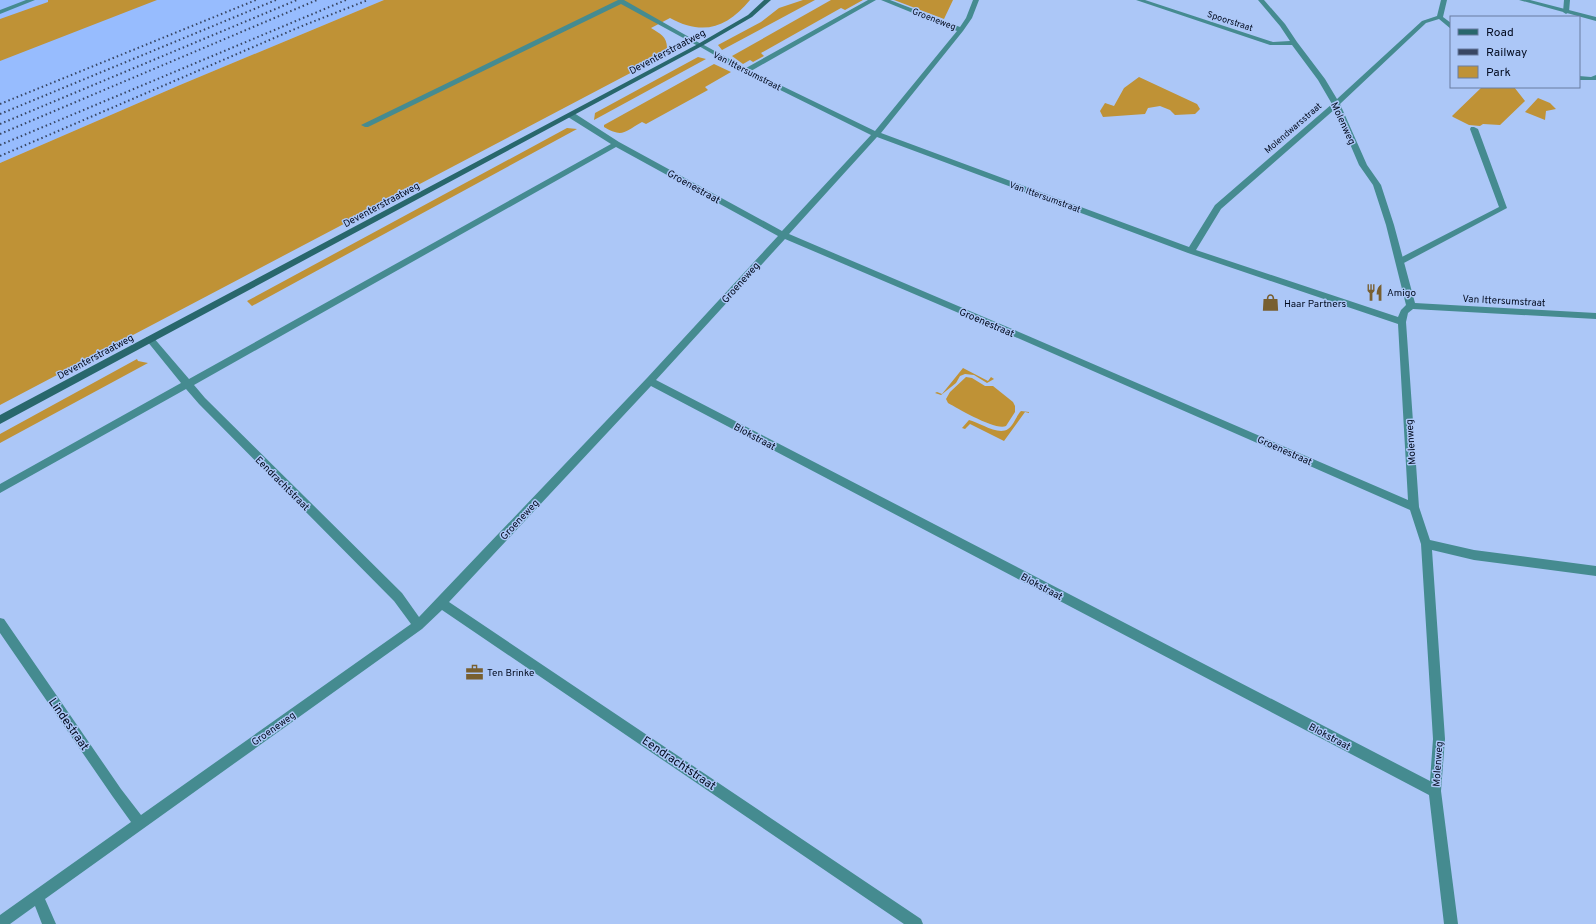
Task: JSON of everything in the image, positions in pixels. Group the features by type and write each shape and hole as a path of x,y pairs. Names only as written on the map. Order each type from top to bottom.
{"street":[{"path":"0,12 32,0"},
{"name":"Deventerstraatweg","path":"0,420 700,45 750,16 768,0"},
{"path":"746,72 873,0"},
{"name":"Groeneweg","path":"884,0 961,30"},
{"name":"Groeneweg","path":"0,923 418,624 441,602 650,381 876,134 961,30 969,18 976,0"},
{"name":"Spoorstraat","path":"1138,0 1272,44 1294,43"},
{"name":"Molenweg","path":"1261,0 1283,25 1294,43 1321,79 1336,104 1363,165 1377,185 1411,306"},
{"path":"1444,0 1440,17 1450,26"},
{"path":"1522,0 1596,19"},
{"path":"1566,12 1567,0"},
{"name":"Van Ittersumstraat","path":"365,125 621,1 746,72 876,134 1191,251 1402,322"},
{"name":"Molendwarsstraat","path":"1191,251 1218,207 1336,104 1424,22 1440,17"},
{"path":"1580,78 1592,79 1596,77"},
{"name":"Groenestraat","path":"571,115 616,144 783,235 1023,337 1414,507"},
{"path":"1399,262 1503,208 1474,130"},
{"path":"0,489 616,144"},
{"path":"1402,322 1404,312 1411,306"},
{"name":"Van Ittersumstraat","path":"1411,306 1596,316"},
{"name":"Molenweg","path":"1402,322 1414,507 1426,544 1439,739 1435,791 1451,924"},
{"name":"Eendrachtstraat","path":"150,339 187,385 398,597 418,624"},
{"name":"Blokstraat","path":"650,381 1435,791"},
{"path":"1426,544 1474,555 1596,571"},
{"name":"Eendrachtstraat","path":"441,602 916,924"},
{"name":"Lindestraat","path":"0,623 117,793 140,823"},
{"path":"38,897 49,924"}],"shaded area":[{"path":"0,0 384,0 180,85 0,163"}],"green space":[{"path":"48,0 157,0 0,61 0,19 48,2"},
{"path":"384,0 750,0 732,17 723,23 714,26 704,28 693,27 682,24 670,18 651,28 664,38 667,44 667,48 657,59 0,405 0,163 180,85"},
{"path":"803,0 815,0 722,50 718,45 761,22 779,8"},
{"path":"831,0 863,0 845,10 841,8 761,53 764,56 753,62 750,60 743,64 732,56"},
{"path":"894,0 953,0 944,19"},
{"path":"698,57 706,59 594,120 595,113"},
{"path":"714,64 731,72 705,87 708,90 646,124 642,122 627,131 620,133 604,127 604,125"},
{"path":"1139,77 1197,104 1200,109 1195,114 1175,115 1170,110 1160,106 1148,108 1145,114 1103,117 1100,111 1105,103 1114,106 1124,88"},
{"path":"1481,88 1515,88 1525,101 1500,125 1469,125 1452,116"},
{"path":"1538,98 1550,103 1556,109 1546,111 1545,120 1525,112"},
{"path":"567,128 577,129 252,306 247,301"},
{"path":"137,359 138,361 148,363 0,443 0,434"},
{"path":"963,368 988,381 991,377 994,379 987,383 974,375 965,374 960,376 956,383 941,395 935,393 937,392 942,394"},
{"path":"966,377 972,378 985,386 993,386 1013,402 1015,412 1006,426 1001,427 986,423 948,403 946,399 950,392"},
{"path":"1021,411 1029,412 1029,413 1025,412 1004,441 970,424 965,429 962,428 969,420 994,430 1004,431 1010,427"}],"railway":[{"path":"0,104 256,0"},
{"path":"0,114 276,0"},
{"path":"0,124 297,0"},
{"path":"0,134 317,0"},
{"path":"0,145 346,0"},
{"path":"0,156 302,26 368,0"}],"place":[{"name":"Amigo","path":"1374,292"},
{"name":"Haar Partners","path":"1271,303"},
{"name":"Ten Brinke","path":"474,672"}]}
